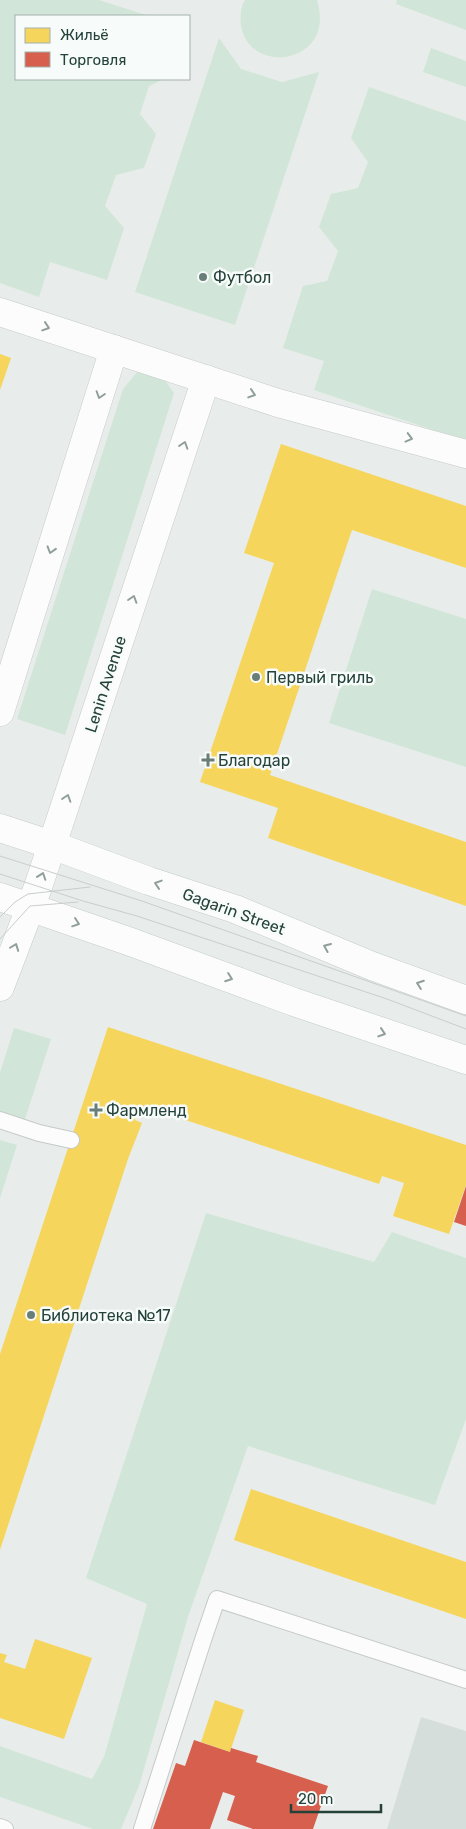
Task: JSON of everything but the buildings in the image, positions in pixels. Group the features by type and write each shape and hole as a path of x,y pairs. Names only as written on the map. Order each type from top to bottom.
{"street":[{"path":"0,312 278,403 466,454"},
{"path":"0,712 114,349"},
{"name":"Lenin Avenue","path":"0,987 52,845 206,379"},
{"name":"Gagarin Street","path":"0,828 234,909 372,966 466,1000"},
{"path":"0,897 30,906 294,1002 466,1060"}],"lane":[{"path":"0,1120 39,1133 71,1140"},
{"path":"142,1829 217,1599 466,1680"},
{"path":"0,1827 5,1829"}],"shaded area":[{"path":"421,1717 466,1731 466,1829 387,1829"}],"green space":[{"path":"0,0 99,0 146,15 15,15 15,80 162,80 149,86 140,114 156,134 144,168 116,175 105,206 124,228 107,280 50,262 39,297 0,283"},
{"path":"245,0 317,0 320,22 315,38 304,50 290,56 274,57 259,52 248,42 241,26 242,6"},
{"path":"397,0 466,0 466,30 396,4"},
{"path":"219,38 241,69 282,82 319,72 235,325 135,292"},
{"path":"431,48 466,61 466,87 423,72"},
{"path":"369,87 466,121 466,439 460,439 314,390 324,361 283,348 303,286 327,281 338,251 319,227 331,194 358,188 368,162 351,138"},
{"path":"139,370 161,375 174,393 65,735 17,719 123,389"},
{"path":"372,589 466,619 466,767 329,723"},
{"path":"14,1028 51,1039 25,1119 0,1111 0,1073"},
{"path":"0,1140 17,1145 0,1198"},
{"path":"206,1213 374,1262 392,1232 466,1258 466,1419 435,1505 248,1446 189,1614 139,1786 121,1829 93,1829 0,1797 0,1746 92,1779 104,1757 147,1604 86,1578"}],"tram line":[{"path":"0,856 142,901 466,1016"},
{"path":"0,874 137,916 387,999 466,1029"},
{"path":"0,917 15,902 28,894 90,887"},
{"path":"0,939 30,906 78,902"}],"place":[{"name":"Футбол","path":"203,277"},
{"name":"Первый гриль","path":"256,677"},
{"name":"Благодар","path":"208,760"},
{"name":"Фармленд","path":"96,1110"},
{"name":"Библиотека №17","path":"31,1315"}]}
